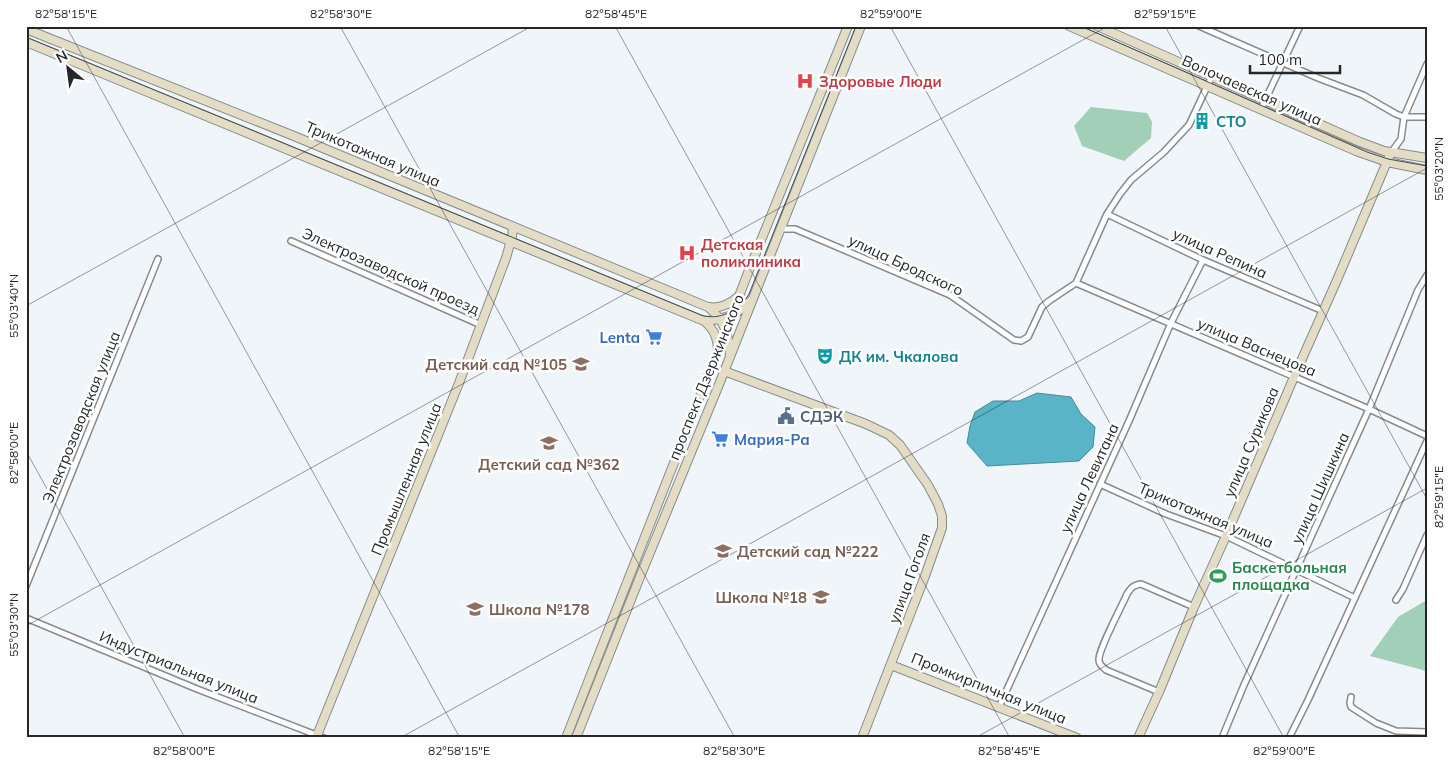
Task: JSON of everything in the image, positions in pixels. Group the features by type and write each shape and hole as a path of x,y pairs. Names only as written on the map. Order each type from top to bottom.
{"main road":[{"name":"проспект Дзержинского","path":"566,738 740,294 848,26"},
{"name":"проспект Дзержинского","path":"576,738 861,26"},
{"name":"Волочаевская улица","path":"1069,26 1356,151 1389,157 1427,158"},
{"name":"Волочаевская улица","path":"1099,27 1360,142 1389,157 1427,170"},
{"name":"Трикотажная улица","path":"26,29 289,134 708,307"},
{"name":"Трикотажная улица","path":"26,42 704,321"},
{"name":"улица Сурикова","path":"1138,738 1389,157"},
{"name":"Промышленная улица","path":"319,737 481,325 511,242 513,228"},
{"path":"708,307 725,306 734,301 740,294"},
{"path":"704,321 732,315 741,310 754,296"},
{"path":"708,307 720,319 726,330 730,356"},
{"path":"704,321 716,336 718,353"},
{"name":"улица Гоголя","path":"724,371 866,424 889,435 900,445 938,504 942,516 942,528 862,738"},
{"name":"Промкирпичная улица","path":"891,665 1076,738"}],"street":[{"path":"1199,26 1283,64 1363,95 1396,114 1404,117 1427,117"},
{"path":"1261,109 1300,26"},
{"path":"1096,38 1099,27"},
{"path":"1389,157 1401,139 1404,117 1427,64"},
{"path":"1076,283 1108,214 1120,194 1131,180 1164,152 1189,125 1212,76"},
{"name":"улица Репина","path":"1108,214 1203,260 1322,311"},
{"name":"улица Бродского","path":"781,229 795,229 950,295 1014,340 1028,337 1042,307 1076,283"},
{"name":"Электрозаводской проезд","path":"291,241 481,325"},
{"name":"Электрозаводская улица","path":"26,586 158,259"},
{"name":"улица Левитана","path":"999,707 1129,421 1171,323 1203,260"},
{"name":"улица Шишкина","path":"1222,738 1244,685 1369,409 1418,290 1427,275"},
{"name":"улица Васнецова","path":"1076,283 1294,376 1427,436"},
{"path":"1289,738 1427,441"},
{"name":"Трикотажная улица","path":"1100,484 1166,514 1226,536 1355,598"},
{"path":"1396,600 1403,589 1427,535"},
{"path":"1159,692 1106,670 1099,662 1101,651 1127,594 1135,585 1141,584 1194,607"},
{"name":"Индустриальная улица","path":"26,618 319,737"},
{"path":"1351,697 1351,707 1376,723 1396,731 1427,732"}],"green space":[{"path":"1091,107 1147,113 1152,122 1151,138 1124,161 1082,146 1074,126"},
{"path":"1427,600 1427,673 1423,670 1370,656 1398,617"}],"water":[{"path":"1037,393 1071,397 1081,414 1095,427 1093,447 1079,461 987,466 967,443 975,412 993,401 1019,401"}],"tram line":[{"path":"26,37 701,315 715,317 734,310 749,294 856,26"},
{"path":"1081,26 1367,152 1388,159 1427,166"}],"place":[{"name":"Здоровые Люди","path":"805,81"},
{"name":"СТО","path":"1202,121"},
{"name":"Детская поликлиника","path":"687,253"},
{"name":"Lenta","path":"654,337"},
{"name":"ДК им. Чкалова","path":"825,356"},
{"name":"Детский сад №105","path":"581,364"},
{"name":"СДЭК","path":"786,416"},
{"name":"Мария-Ра","path":"720,439"},
{"name":"Детский сад №362","path":"549,443"},
{"name":"Детский сад №222","path":"723,551"},
{"name":"Баскетбольная площадка","path":"1218,576"},
{"name":"Школа №18","path":"821,597"},
{"name":"Школа №178","path":"475,609"}]}
